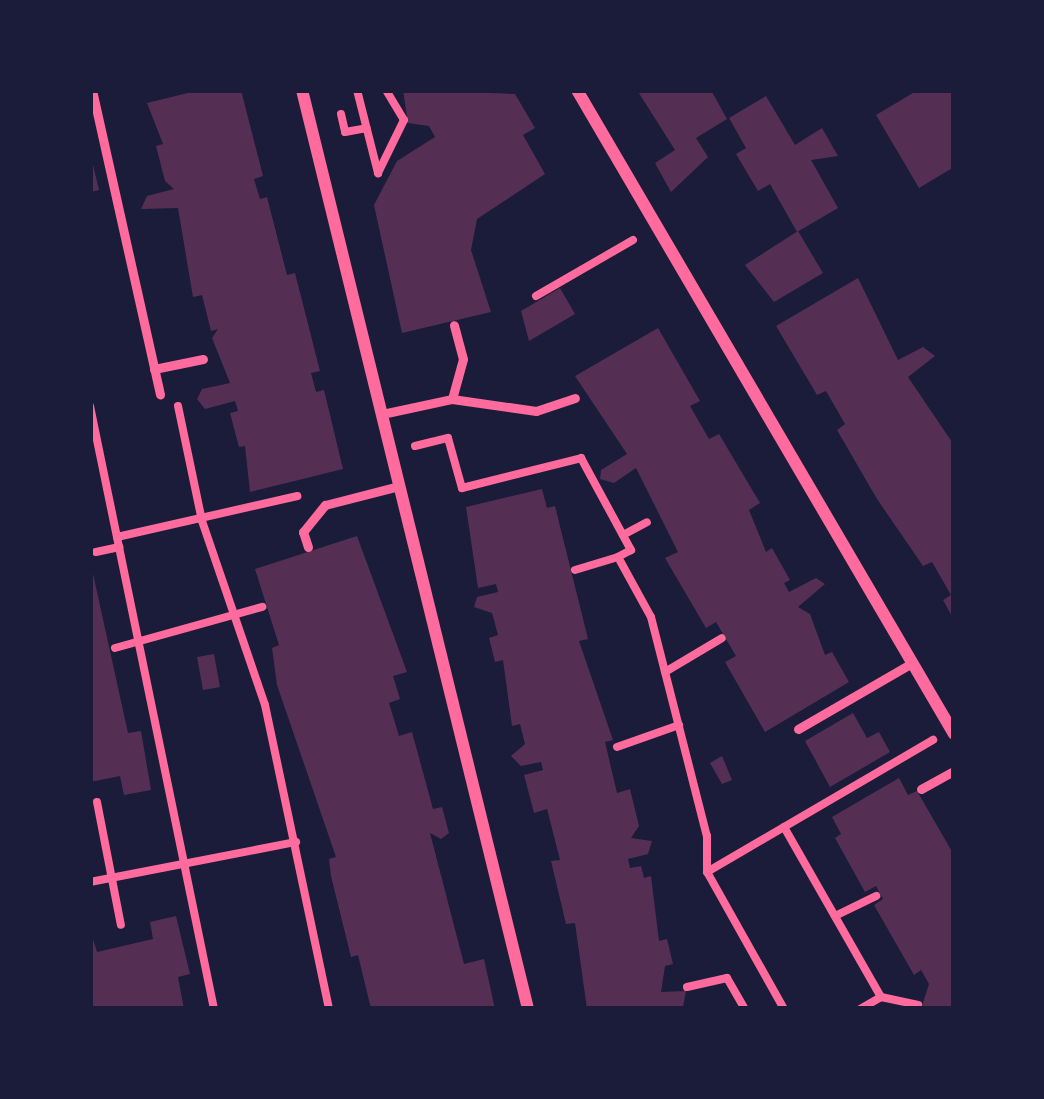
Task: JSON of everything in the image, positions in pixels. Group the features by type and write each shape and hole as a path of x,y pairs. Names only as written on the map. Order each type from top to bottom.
{"street":[{"path":"302,90 528,1009"},
{"path":"577,90 952,732"}],"lane":[{"path":"92,90 160,395"},
{"path":"452,399 463,359 454,326"},
{"path":"154,368 202,359"},
{"path":"382,413 452,399 536,411 575,398"},
{"path":"308,547 303,532 325,505 399,486"},
{"path":"798,729 912,663"},
{"path":"921,789 954,771"}],"path":[{"path":"334,90 345,132 367,128"},
{"path":"357,90 378,173 404,120 386,90"},
{"path":"536,296 614,251"},
{"path":"160,395 177,398 202,521 265,705 329,1009"},
{"path":"90,406 93,439 214,1009"},
{"path":"430,442 448,438 461,488 581,458 631,550 574,570"},
{"path":"96,552 118,542 276,502"},
{"path":"623,536 647,522"},
{"path":"618,557 651,617 707,836 707,872 784,1009"},
{"path":"115,648 234,619 262,607"},
{"path":"665,672 722,638"},
{"path":"617,746 679,725"},
{"path":"707,872 952,732"},
{"path":"97,802 122,925"},
{"path":"784,826 881,997"},
{"path":"90,882 296,842"},
{"path":"835,916 876,896"},
{"path":"687,987 727,978 745,1009"},
{"path":"860,1009 881,997 918,1005"}],"building":[{"path":"200,90 241,90 263,176 254,179 260,199 267,197 287,275 295,273 320,371 311,373 316,392 324,390 343,469 250,492 245,446 239,447 230,413 238,411 235,401 205,409 197,399 202,389 230,383 212,338 218,329 211,331 202,295 193,297 178,208 141,209 147,196 174,189 165,181 156,146 163,144 147,103"},
{"path":"403,90 515,94 535,128 523,135 545,174 477,219 471,250 491,312 402,333 374,205 397,161 435,137 429,126 408,123"},
{"path":"637,90 711,90 727,119 696,138 708,157 671,192 655,163 675,150"},
{"path":"918,90 954,90 954,167 919,188 876,115"},
{"path":"766,96 795,145 822,128 838,156 811,160 838,208 797,232 770,184 758,191 736,154 746,148 729,118"},
{"path":"90,152 99,190 90,192"},
{"path":"798,231 823,273 774,302 745,265"},
{"path":"858,278 898,360 923,347 935,356 908,377 954,445 954,620 943,600 951,595 932,562 923,566 877,499 837,430 845,424 826,391 817,395 776,326"},
{"path":"560,288 575,314 529,341 521,311"},
{"path":"658,328 700,401 690,406 709,439 719,434 760,503 749,510 766,552 772,548 790,580 784,583 789,592 816,578 825,584 798,607 810,614 825,655 832,652 849,682 765,732 725,662 736,656 716,622 706,628 665,558 678,552 636,468 614,483 600,479 601,470 627,454 575,376"},
{"path":"542,489 547,508 555,506 588,639 579,641 613,740 605,742 617,793 630,789 639,826 631,838 652,841 648,854 628,859 630,868 641,866 644,878 651,876 659,941 667,939 673,964 665,966 661,992 686,991 683,1007 587,1009 575,923 566,924 551,861 560,860 547,809 534,813 524,775 543,770 541,762 521,766 511,756 525,744 520,724 512,726 503,660 495,662 489,638 498,635 492,613 474,607 477,597 498,592 496,584 478,588 466,507"},
{"path":"357,536 407,672 393,676 400,699 389,703 399,736 412,732 433,809 442,807 449,833 441,839 430,833 464,964 484,959 495,1009 371,1009 358,955 351,957 331,876 329,859 336,857 277,685 272,648 279,645 255,569"},
{"path":"90,560 128,733 141,731 151,790 124,795 120,776 90,782"},
{"path":"214,654 220,687 203,690 197,657"},
{"path":"853,713 867,738 879,732 890,752 830,787 805,741"},
{"path":"722,756 732,780 722,784 710,763"},
{"path":"899,778 908,795 917,791 954,855 954,1009 921,1009 929,984 921,970 914,975 874,905 883,899 876,886 865,892 835,838 841,834 832,817"},
{"path":"176,916 190,974 178,977 184,1009 93,1009 90,930 97,952 153,939 150,922"}]}
